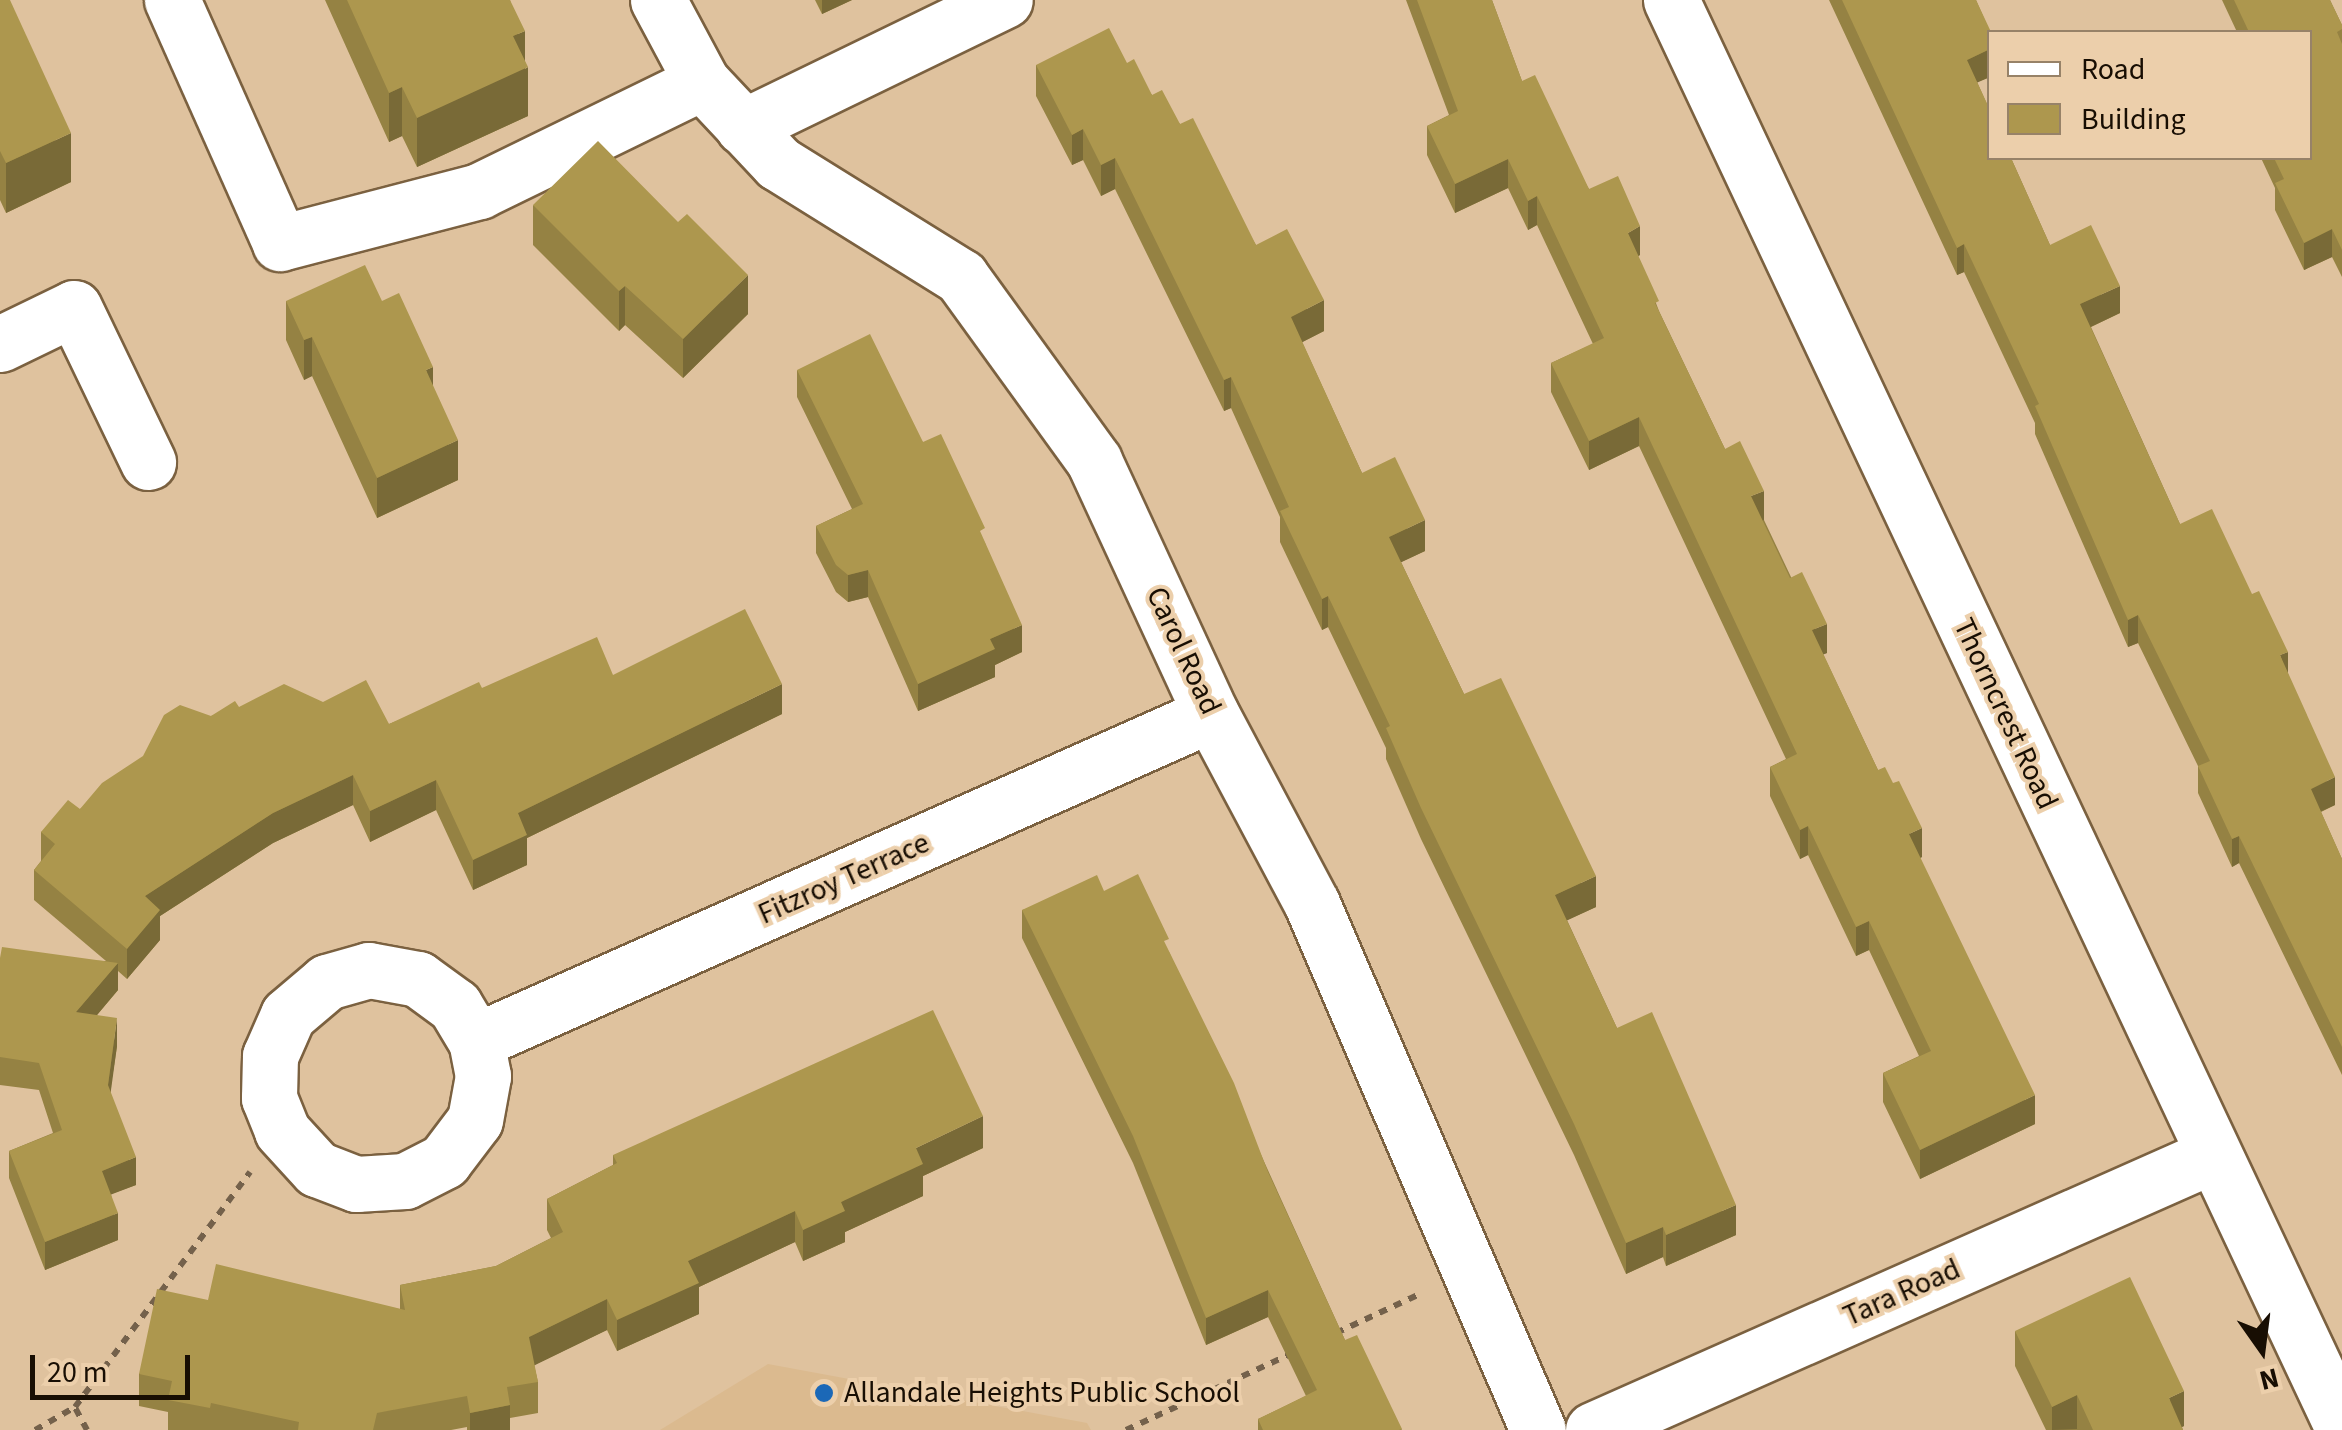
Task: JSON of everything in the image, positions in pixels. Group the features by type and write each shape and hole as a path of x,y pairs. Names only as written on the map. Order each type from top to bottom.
{"street":[{"path":"172,0 280,244 479,191 702,82"},
{"name":"Carol Road","path":"658,0 702,82 778,163 961,277 1094,461 1211,714 1312,904 1538,1430"},
{"path":"743,127 1005,0"},
{"name":"Thorncrest Road","path":"1671,0 2211,1156 2342,1426"},
{"path":"0,344 74,308 148,462"},
{"name":"Fitzroy Terrace","path":"476,1041 1211,714"},
{"path":"369,970 418,979 455,1006 476,1041 483,1076 474,1120 444,1161 405,1181 356,1184 317,1168 282,1131 270,1098 270,1056 288,1015 327,982 369,970"},
{"name":"Tara Road","path":"1593,1430 2211,1156"}],"path":[{"path":"34,1430 75,1407 282,1131"},
{"path":"1325,1338 1470,1272"},
{"path":"1126,1430 1307,1346"},
{"path":"75,1407 87,1430"}],"shaded area":[{"name":"Allandale Heights Public School","path":"768,1364 1087,1423 1091,1430 660,1430"}],"building":[{"path":"0,0 10,0 71,133 6,163 0,151"},
{"path":"347,0 510,0 525,31 513,36 528,67 417,118 402,87 389,93"},
{"path":"1417,0 1492,0 1522,81 1535,75 1589,189 1618,176 1640,226 1628,233 1659,301 1655,303 1725,449 1740,441 1764,491 1751,496 1790,578 1802,572 1827,624 1812,630 1878,770 1885,767 1893,783 1899,781 1922,828 1909,834 2035,1095 1920,1150 1883,1073 1931,1051 1869,921 1856,927 1808,826 1800,830 1770,767 1797,754 1639,417 1589,441 1551,363 1604,338 1537,196 1528,201 1508,159 1455,184 1427,126 1458,111"},
{"path":"1842,0 1976,0 1990,30 1987,30 1987,50 1967,60 1987,103 1987,160 2012,160 2050,245 2091,225 2120,286 2080,304 2180,524 2212,509 2252,594 2259,591 2288,652 2280,655 2335,777 2311,789 2342,859 2342,1047 2239,836 2232,839 2198,766 2210,761 2138,615 2128,620 2035,406 2039,404 1964,244 1957,248"},
{"path":"2234,0 2330,0 2342,25 2337,32 2342,44 2342,250 2332,229 2304,243 2275,183 2284,179 2275,160 2312,160 2312,30 2248,30"},
{"path":"1109,28 1127,63 1134,59 1152,95 1162,90 1180,124 1193,118 1256,245 1287,229 1324,300 1291,317 1362,473 1395,457 1425,520 1389,537 1464,694 1501,678 1596,876 1555,895 1617,1028 1652,1012 1736,1205 1666,1235 1663,1227 1626,1243 1574,1124 1421,808 1386,728 1390,726 1328,596 1322,599 1280,511 1289,507 1231,377 1224,380 1115,158 1101,165 1083,129 1072,135 1036,65"},
{"path":"598,141 678,222 687,214 748,275 683,339 625,286 619,291 533,205"},
{"path":"365,265 382,301 399,293 433,367 426,370 458,440 377,478 312,337 304,340 286,301"},
{"path":"870,334 923,442 941,434 985,528 980,531 1022,625 990,639 995,649 918,684 868,570 848,575 836,565 816,526 863,504 797,370"},
{"path":"745,609 782,684 518,813 527,835 473,860 436,780 370,811 353,775 273,813 145,896 160,910 127,949 34,870 55,844 41,832 68,800 80,809 102,783 143,756 164,715 180,705 211,716 235,701 239,707 284,684 323,702 366,680 389,724 479,682 482,688 597,637 613,675"},
{"path":"1138,874 1169,939 1164,941 1234,1083 1268,1172 1345,1340 1357,1335 1402,1429 1263,1430 1258,1419 1317,1390 1268,1290 1206,1318 1133,1136 1022,910 1097,875 1104,891"},
{"path":"2,947 118,963 76,1012 117,1018 108,1085 136,1157 102,1171 118,1213 45,1242 9,1151 62,1130 39,1063 0,1057"},
{"path":"933,1010 983,1116 916,1148 923,1164 841,1202 845,1211 803,1230 795,1211 688,1261 699,1283 617,1320 607,1299 529,1337 538,1382 507,1387 510,1405 470,1413 467,1396 377,1413 373,1430 298,1430 299,1422 211,1403 210,1408 168,1400 172,1381 139,1374 157,1289 208,1300 216,1264 405,1310 400,1285 496,1266 563,1232 547,1199 617,1163 613,1155"},
{"path":"2130,1277 2184,1391 2169,1398 2183,1430 2093,1430 2077,1395 2052,1407 2015,1331"}],"place":[{"name":"Allandale Heights Public School","path":"824,1393"}]}
